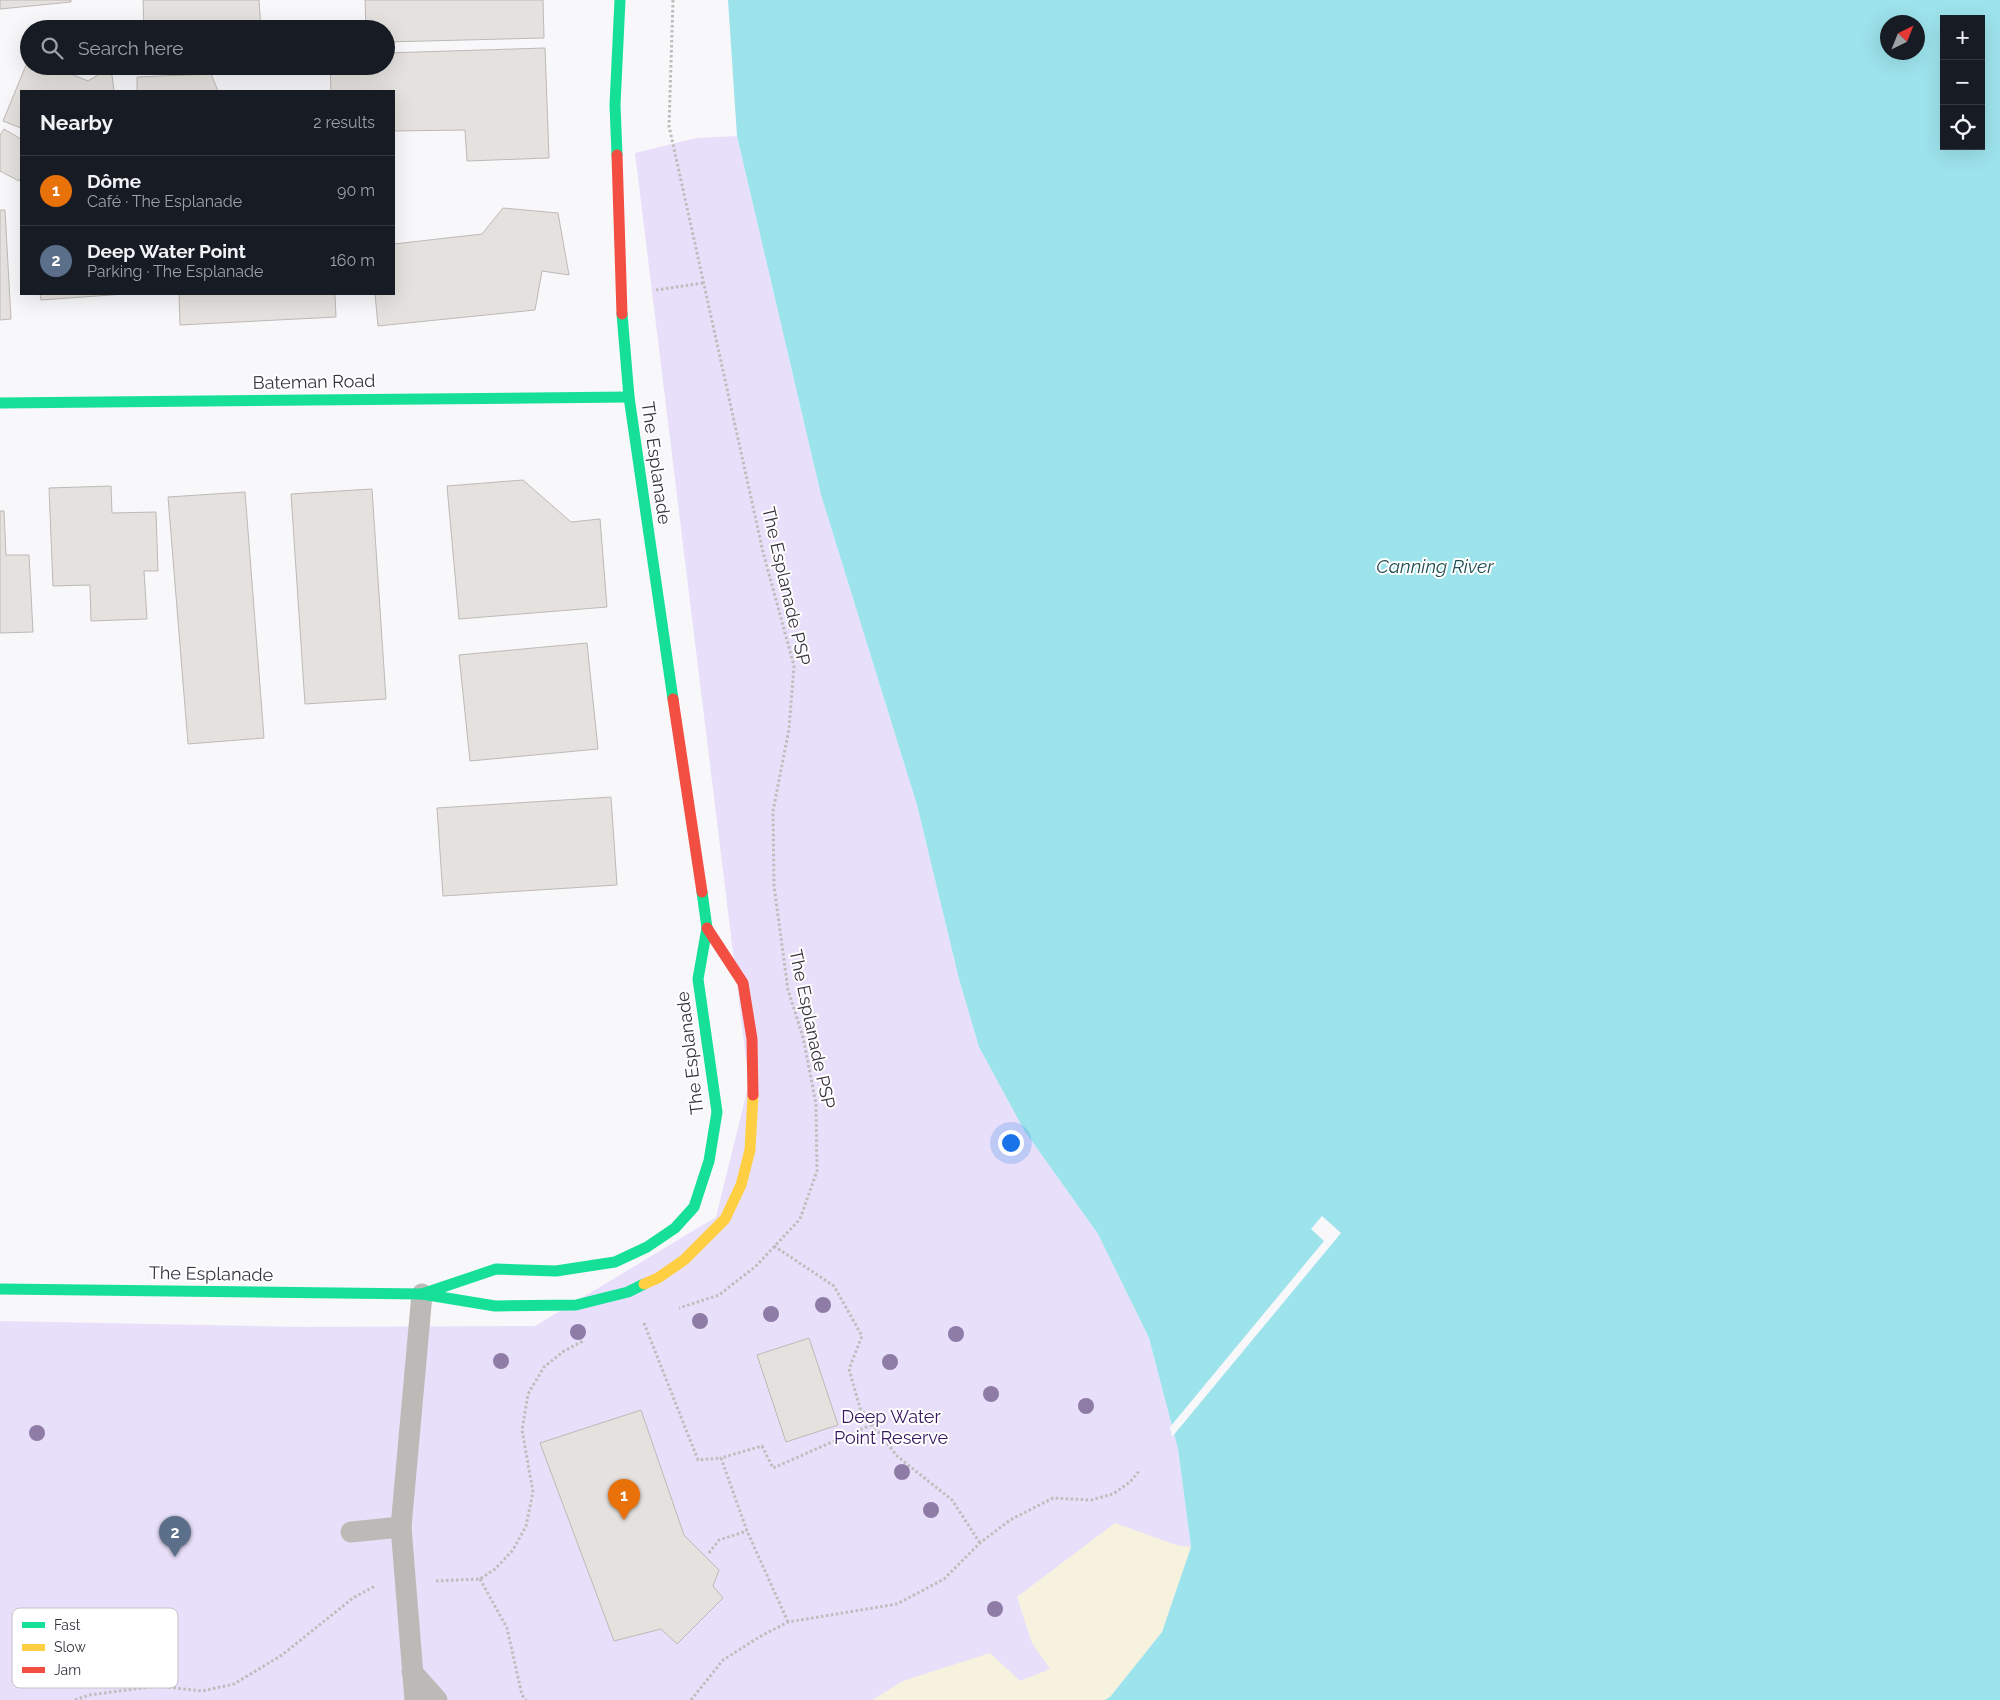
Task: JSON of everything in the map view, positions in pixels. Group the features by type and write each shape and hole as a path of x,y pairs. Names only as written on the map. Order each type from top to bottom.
{"street":[{"name":"The Esplanade","path":"422,1294 496,1269 556,1271 615,1262 647,1247 675,1228 694,1206 709,1161 717,1112 698,979 707,928 629,397 621,296 615,105 620,0"},
{"name":"Bateman Road","path":"0,403 629,397"},
{"name":"The Esplanade","path":"0,1289 422,1294 495,1306 576,1305 628,1292 658,1278 684,1260 725,1219 741,1185 750,1150 754,1108 752,1038 743,982 707,928"}],"lane":[{"path":"415,1700 407,1582 401,1527 422,1294"},
{"path":"351,1532 401,1527"},
{"path":"412,1672 437,1700"}],"path":[{"name":"The Esplanade PSP","path":"673,0 669,126 763,552 794,666 789,729 773,811 774,886 788,990 803,1038 816,1104 817,1171 800,1219 756,1266 719,1295 673,1310"},
{"path":"621,296 703,283"},
{"path":"774,1246 834,1286 862,1336 849,1369 860,1408 898,1456 952,1500 980,1544"},
{"path":"648,1318 643,1320 698,1460 720,1458 762,1446 773,1468 873,1424"},
{"path":"172,1688 202,1692 234,1684 282,1655 353,1598 378,1584 480,1579 495,1570 513,1550 526,1526 533,1492 522,1430 528,1394 544,1367 564,1351 586,1339"},
{"path":"720,1458 747,1531 788,1622"},
{"path":"691,1700 723,1660 761,1636 788,1622 897,1604 944,1579 980,1544 1010,1520 1053,1498 1091,1500 1113,1494 1130,1482 1140,1470"},
{"path":"709,1554 719,1540 747,1531"},
{"path":"480,1579 507,1628 522,1695 526,1700"},
{"path":"75,1700 89,1694 140,1688"}],"green space":[{"name":"Deep Water Point Reserve","path":"737,136 821,495 917,805 959,979 979,1047 1024,1130 1098,1234 1149,1338 1178,1449 1191,1547 1105,1700 0,1700 0,1321 303,1327 535,1326 716,1217 749,1083 635,153 696,138"}],"sand":[{"path":"1115,1523 1176,1545 1191,1547 1162,1632 1110,1697 1105,1700 872,1700 903,1681 990,1653 1020,1681 1050,1669 1032,1643 1017,1597"}],"water":[{"name":"Canning River","path":"728,0 2000,0 2000,1700 1105,1700 1110,1697 1162,1632 1191,1547 1178,1449 1149,1338 1098,1234 1024,1130 979,1047 959,979 917,805 821,495 737,136"}],"pier":[{"path":"1322,1216 1341,1233 1172,1437 1170,1427 1324,1241 1311,1229"}],"building":[{"path":"0,0 71,0 71,2 0,9"},
{"path":"143,0 259,0 260,20 144,20"},
{"path":"365,0 543,0 544,38 395,42 395,20 366,20"},
{"path":"545,48 549,158 467,161 465,130 395,131 395,90 331,90 330,75 395,75 395,53"},
{"path":"22,75 74,75 88,81 98,75 112,75 114,90 20,90 20,128 3,121"},
{"path":"211,75 218,90 137,90 137,77"},
{"path":"4,129 20,138 19,181 0,171 0,135"},
{"path":"503,208 558,213 569,275 542,271 535,310 378,326 375,295 395,295 395,244 482,234"},
{"path":"0,210 5,210 11,319 0,320"},
{"path":"40,295 111,295 41,300"},
{"path":"179,295 335,295 336,317 180,325"},
{"path":"523,480 571,522 600,519 607,607 459,619 447,486"},
{"path":"111,486 112,513 156,512 158,571 144,571 147,619 91,621 90,585 53,586 49,488"},
{"path":"372,489 386,699 305,704 291,494"},
{"path":"245,492 264,738 188,744 168,497"},
{"path":"0,511 4,511 6,555 29,555 33,632 0,633"},
{"path":"587,643 598,749 470,761 459,655"},
{"path":"611,797 617,885 443,896 437,808"},
{"path":"809,1338 838,1425 786,1442 757,1355"},
{"path":"641,1410 684,1535 719,1570 713,1586 723,1598 677,1644 661,1629 614,1641 540,1443"}],"traffic: fast":[{"path":"617,155 615,105 620,0"},
{"path":"622,314 629,397 673,699"},
{"path":"0,403 629,397"},
{"path":"422,1294 496,1269 556,1271 615,1262 647,1247 675,1228 694,1207 709,1161 717,1112 698,979 707,928 702,892"},
{"path":"0,1289 422,1294 495,1306 576,1305 628,1292 644,1284"}],"traffic: slow":[{"path":"644,1284 658,1278 684,1260 725,1219 741,1185 750,1150 753,1095"}],"traffic: jam":[{"path":"617,155 622,314"},
{"path":"673,699 702,892"},
{"path":"707,928 743,983 752,1039 753,1095"}],"place":[{"name":"Dôme","path":"624,1520"},
{"name":"Deep Water Point","path":"175,1557"}]}
